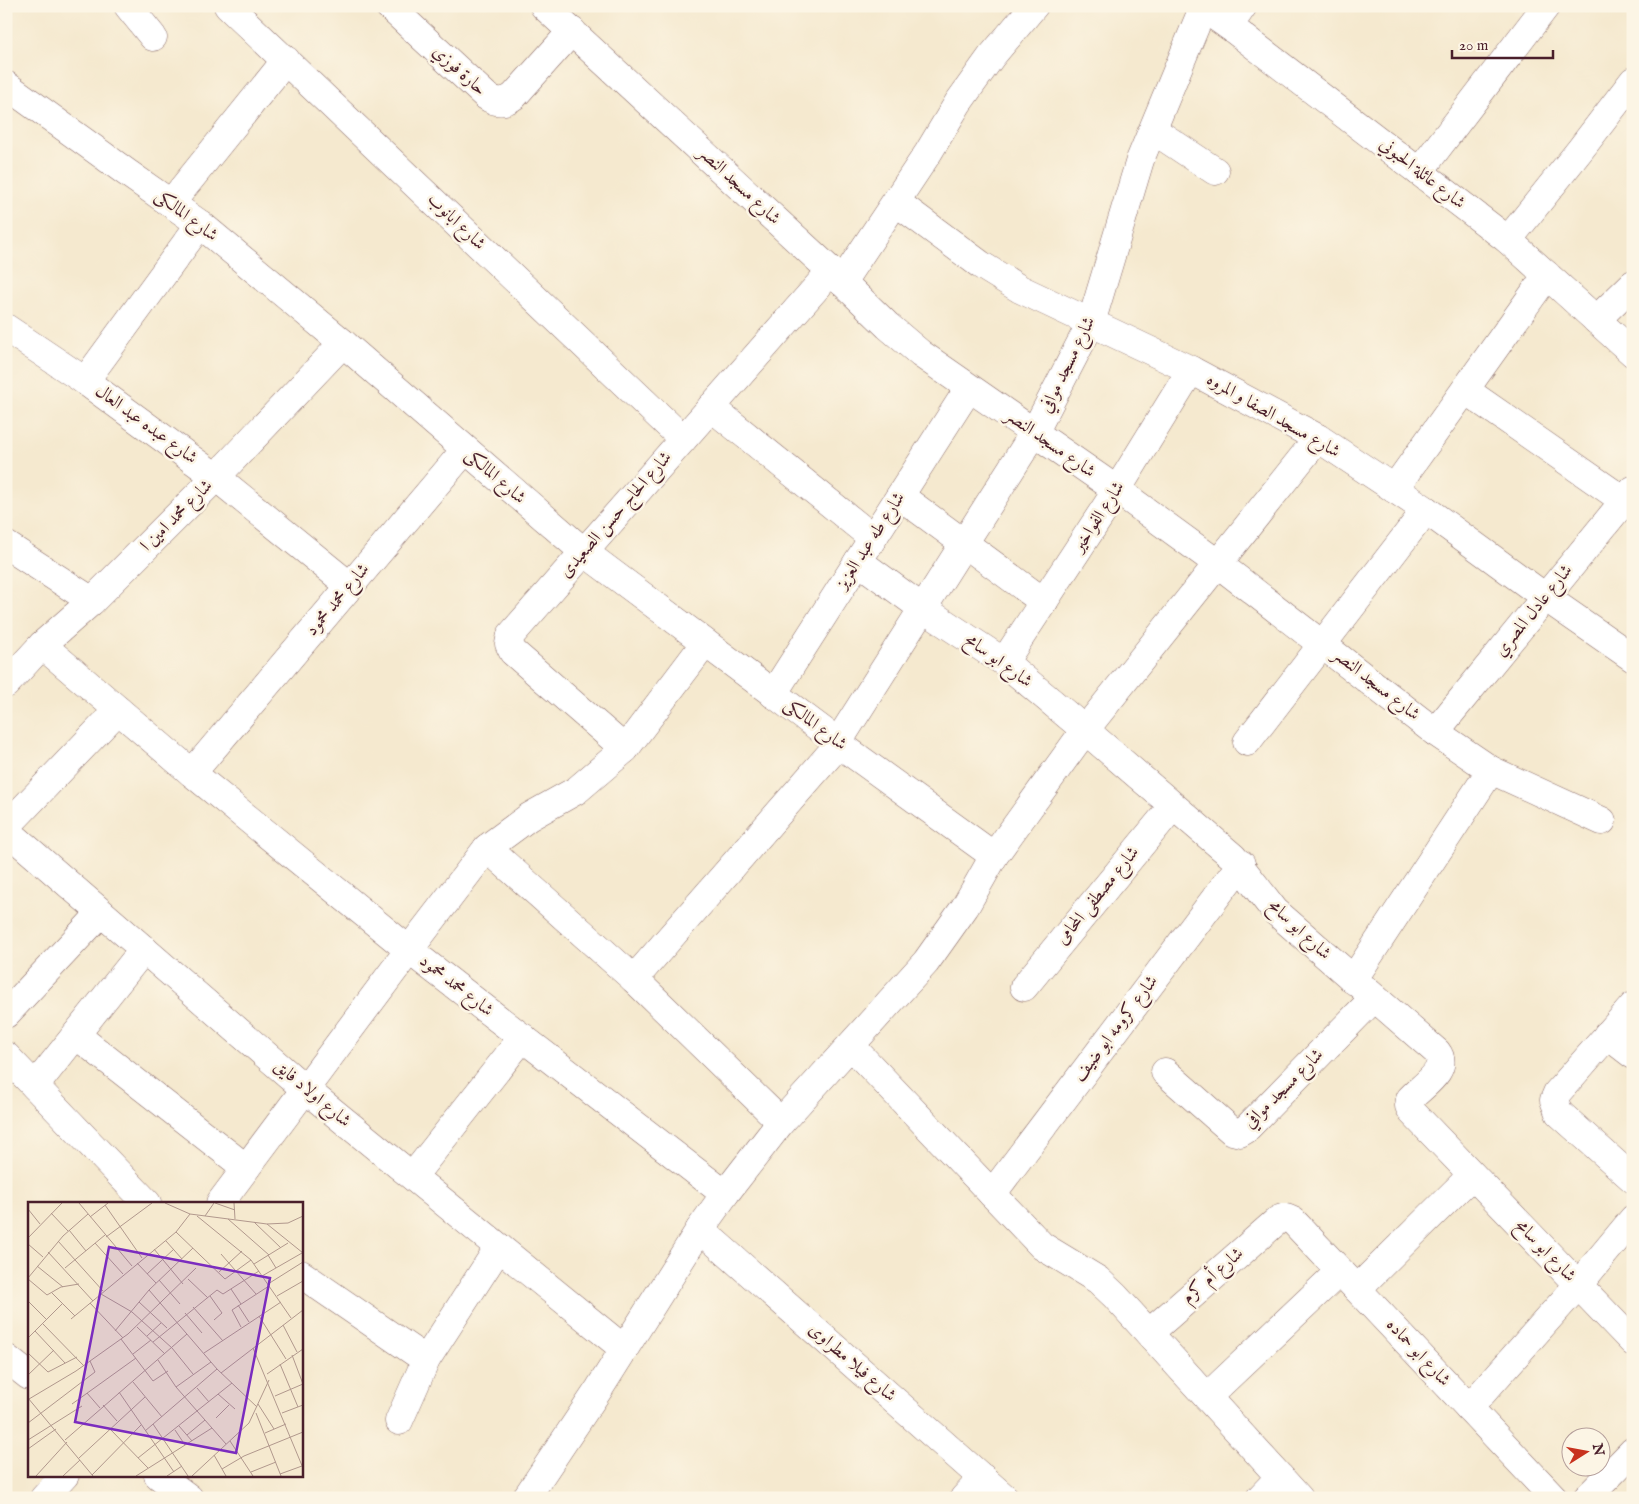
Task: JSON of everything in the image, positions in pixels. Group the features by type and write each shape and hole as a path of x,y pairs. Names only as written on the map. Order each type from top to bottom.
{"street":[{"path":"128,6 154,37"},
{"name":"حارة فوزي","path":"389,6 486,96 497,101 509,100 514,96 572,31"},
{"name":"شارع مسجد النصر","path":"544,6 888,326 921,354 1117,490 1218,564 1436,732 1491,770 1602,820"},
{"name":"شارع الحاج حسن الصعيدى","path":"625,749 513,652 509,644 511,635 711,407 836,276 896,202 958,103 991,56 1034,6"},
{"path":"1419,172 1546,6"},
{"name":"شارع عائلة الحبوني","path":"1202,7 1236,16 1419,172 1508,240 1633,353"},
{"name":"شارع مسجد موافي","path":"634,979 839,743 922,608 1034,433 1091,323 1140,160 1202,7"},
{"name":"شارع ابانوب","path":"240,10 286,60 683,439"},
{"path":"171,203 286,60"},
{"path":"1508,240 1633,81"},
{"name":"شارع المالكى","path":"6,85 200,224 344,343 584,552 839,743 994,856"},
{"path":"1153,130 1215,171"},
{"name":"شارع مسجد الصفا و المروه","path":"896,202 981,265 1020,289 1191,370 1318,438 1426,510 1545,597 1633,658"},
{"path":"86,381 200,224"},
{"path":"1394,489 1547,275"},
{"path":"1596,320 1633,284"},
{"name":"شارع عبده عبد العال","path":"6,328 86,381 216,477 350,586"},
{"name":"شارع محمد امين ا","path":"6,684 42,645 92,601 216,477 344,343"},
{"name":"شارع الفواخير","path":"1004,662 1117,490 1191,370"},
{"name":"شارع طه عبد العزيز","path":"773,694 969,388"},
{"path":"1465,390 1630,499"},
{"path":"711,407 873,538"},
{"path":"526,1498 700,1229 725,1194 781,1122 926,962 965,907 994,856 1085,730 1318,438"},
{"name":"شارع محمد محمود","path":"192,773 465,450"},
{"path":"900,496 1044,602"},
{"name":"شارع عادل المصري","path":"1436,732 1545,597 1630,499"},
{"path":"1247,742 1426,510"},
{"path":"6,545 92,601"},
{"name":"شارع ابو سامح","path":"858,562 922,608 1004,662 1085,730 1240,864 1275,911 1440,1056 1439,1069 1412,1096 1409,1106 1414,1115 1633,1342"},
{"path":"221,1202 487,848 529,817 577,790 625,749 705,643"},
{"name":"شارع محمد محمود","path":"42,645 192,773 409,950 725,1194"},
{"path":"6,829 118,710"},
{"path":"1353,980 1491,770"},
{"name":"شارع مصطفى المحامى","path":"1024,987 1173,806"},
{"name":"شارع اولاد فايق","path":"6,829 305,1089 624,1349"},
{"path":"487,848 634,979 781,1122"},
{"name":"شارع كرومه ابو ضيف","path":"992,1194 1240,864"},
{"path":"6,1014 101,912"},
{"path":"35,1086 144,949"},
{"name":"شارع مسجد موافي","path":"1166,1072 1232,1131 1240,1133 1374,998"},
{"path":"1633,1006 1557,1093 1554,1100 1559,1113 1633,1179"},
{"path":"76,1035 246,1168"},
{"path":"1607,1035 1633,1055"},
{"path":"413,1176 523,1037"},
{"path":"851,1046 1042,1246 1098,1280 1149,1333 1299,1498"},
{"path":"6,1056 146,1202"},
{"path":"1207,1397 1349,1280 1472,1175"},
{"name":"شارع ابو حماده","path":"1278,1220 1282,1217 1293,1221 1554,1498"},
{"path":"1469,1408 1578,1285 1633,1219"},
{"name":"شارع أم كرم","path":"1149,1333 1278,1220"},
{"name":"شارع فيلا مطراوى","path":"700,1229 1004,1498"},
{"path":"399,1421 426,1360 499,1247"},
{"path":"302,1275 426,1360"},
{"path":"6,1358 28,1375"},
{"path":"1587,1498 1633,1451"},
{"path":"44,1498 64,1476"},
{"path":"159,1476 189,1498"},
{"path":"1260,1498 1280,1477"},
{"path":"964,1498 982,1478"}]}
